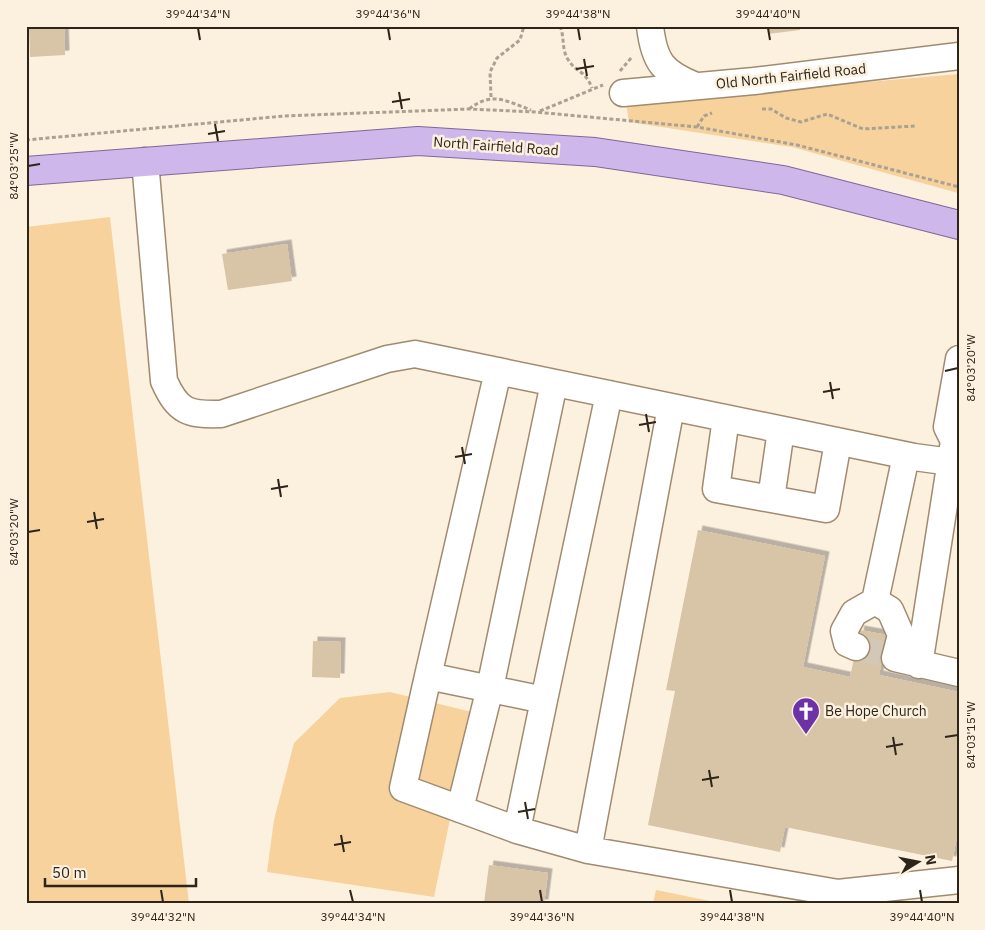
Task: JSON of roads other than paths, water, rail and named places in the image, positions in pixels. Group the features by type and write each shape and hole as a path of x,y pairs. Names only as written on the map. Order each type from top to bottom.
{"main road":[{"name":"North Fairfield Road","path":"26,171 418,141 595,152 783,180 959,225"}],"street":[{"path":"650,26 653,50 661,66 675,78 696,86"},
{"name":"Old North Fairfield Road","path":"614,89 696,86 959,56"},
{"path":"145,161 164,381 174,402 197,415 221,414 387,359 415,354 906,456 955,447"},
{"path":"899,659 955,447 947,427 959,359"},
{"path":"498,371 403,788 517,830 588,850 838,893 959,880"},
{"path":"460,809 490,688 554,383"},
{"path":"517,830 609,394"},
{"path":"588,850 671,407"},
{"path":"726,418 716,489 826,509 838,442"},
{"path":"771,499 780,430"},
{"path":"856,646 847,643 844,630 854,613 875,601 906,456"},
{"path":"875,601 890,610 901,635 899,659"},
{"path":"899,659 959,673"},
{"path":"428,676 544,700"}],"tunnel":[{"path":"856,647 883,654"}],"place":[{"name":"Be Hope Church","path":"806,735"}]}
